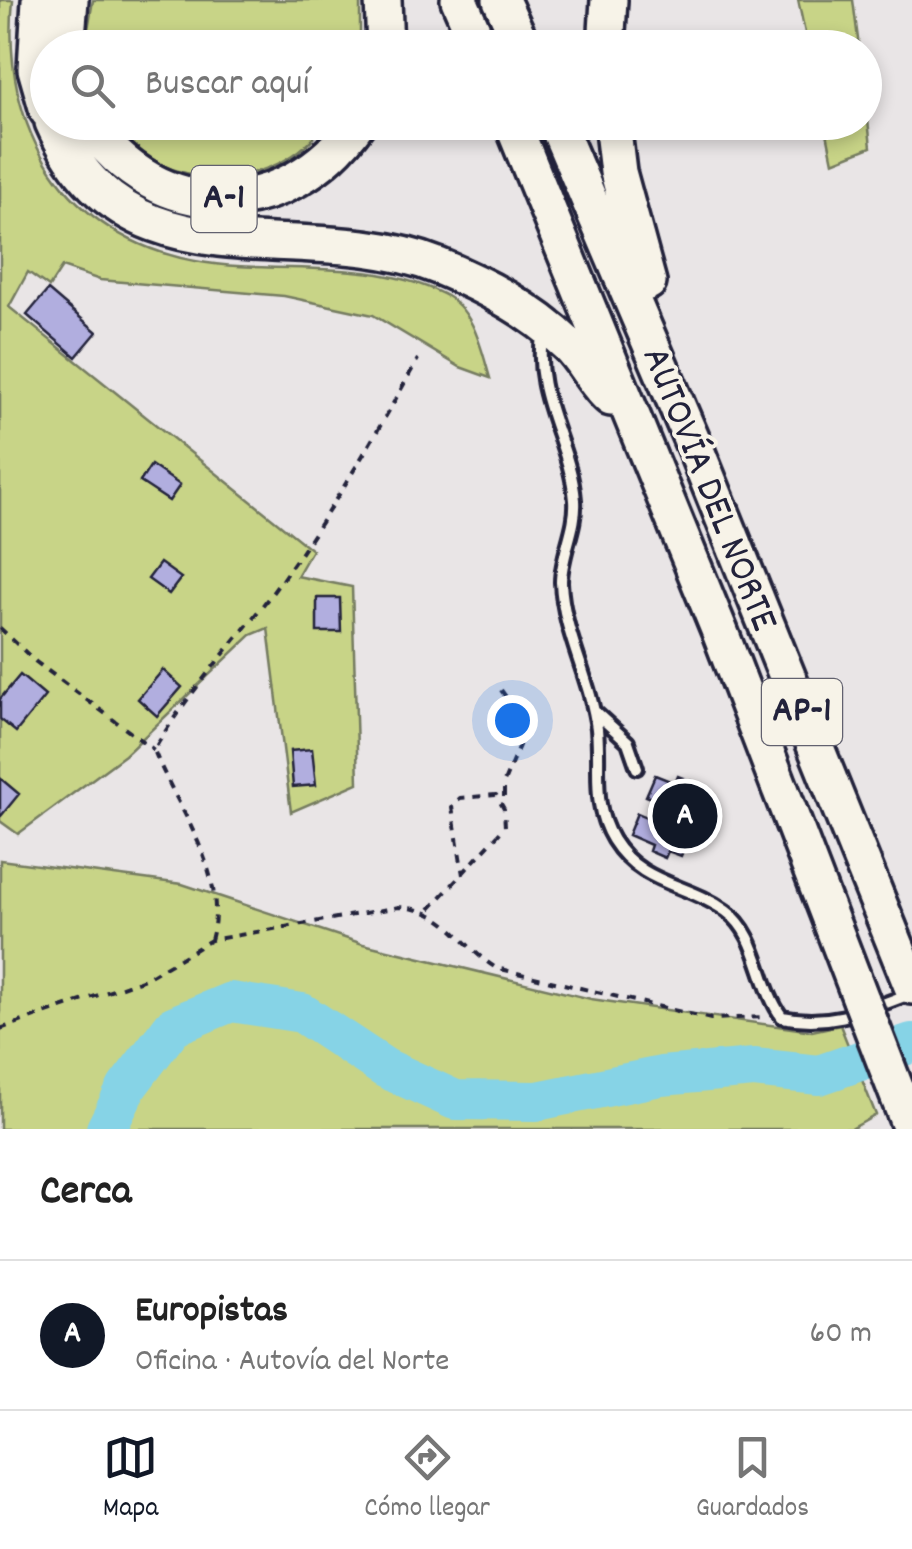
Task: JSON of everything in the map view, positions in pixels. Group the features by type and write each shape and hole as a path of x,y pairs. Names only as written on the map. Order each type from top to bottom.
{"highway":[{"path":"38,30 40,0"},
{"path":"68,30 70,0"},
{"path":"383,0 384,30"},
{"path":"458,0 472,30"},
{"path":"501,0 514,30"},
{"path":"607,30 609,0"},
{"path":"65,140 94,182 143,220 201,239 354,249 422,262 504,298 544,324 590,369 604,392 631,414"},
{"name":"A-1","path":"104,140 128,167 154,184 226,199 253,197 294,184 346,140"},
{"name":"AUTOVÍA DEL NORTE","path":"519,140 911,1129"},
{"name":"AUTOVÍA DEL NORTE","path":"564,140 696,450 911,985"},
{"path":"615,140 634,244 692,404 696,450"}],"lane":[{"path":"544,324 537,362 575,500 561,578 563,596 593,710 596,783 601,816 612,838 648,878 726,911 744,929 768,998 782,1016 812,1023 840,1020 911,985"},
{"path":"593,710 628,742 637,768"}],"path":[{"path":"154,750 170,723 285,576 362,458 418,359"},
{"path":"0,628 50,673 154,750 208,864 218,918 211,940"},
{"path":"430,909 505,827 504,782 527,726 501,690"},
{"path":"463,875 452,806 460,798 487,792 496,794 504,809"},
{"path":"0,1029 144,979 211,940 399,907 430,909 476,956 496,968 711,1018 782,1016"}],"green space":[{"path":"0,0 13,0 12,48 30,140 35,140 51,170 77,202 110,228 150,248 195,261 383,275 443,294 469,319 490,378 460,367 373,315 284,296 100,280 62,267 49,287 28,272 9,307 312,550 297,576 352,587 358,783 291,812 268,628 251,635 125,755 18,834 0,821"},
{"path":"93,0 360,0 360,30 88,30"},
{"path":"798,0 853,0 857,30 804,30"},
{"path":"127,140 310,140 279,163 250,173 219,177 188,173 158,163"},
{"path":"828,140 870,140 871,147 833,162"},
{"path":"0,860 182,884 363,944 591,999 812,1031 840,1025 876,1115 851,1129 0,1129"}],"building":[{"path":"48,290 97,332 76,357 27,315"},
{"path":"151,465 180,485 169,501 140,482"},
{"path":"160,563 181,578 169,594 148,579"},
{"path":"317,598 340,598 341,632 317,632"},
{"path":"163,670 182,687 157,716 138,699"},
{"path":"20,675 45,696 16,732 0,719 0,699"},
{"path":"312,749 316,785 293,787 290,751"},
{"path":"655,775 675,783 678,776 696,783 693,791 705,796 700,809 709,813 706,819 714,823 706,843 687,841 681,856 668,851 665,858 649,851 651,845 628,835 637,813 661,823 668,804 646,796"},
{"path":"0,778 19,794 1,816 0,816"}],"waterway":[{"path":"106,1129 127,1087 173,1026 231,1002 302,1013 385,1068 455,1100 537,1101 661,1076 754,1068 819,1075 912,1043"}],"place":[{"name":"Europistas","path":"685,816"}]}
